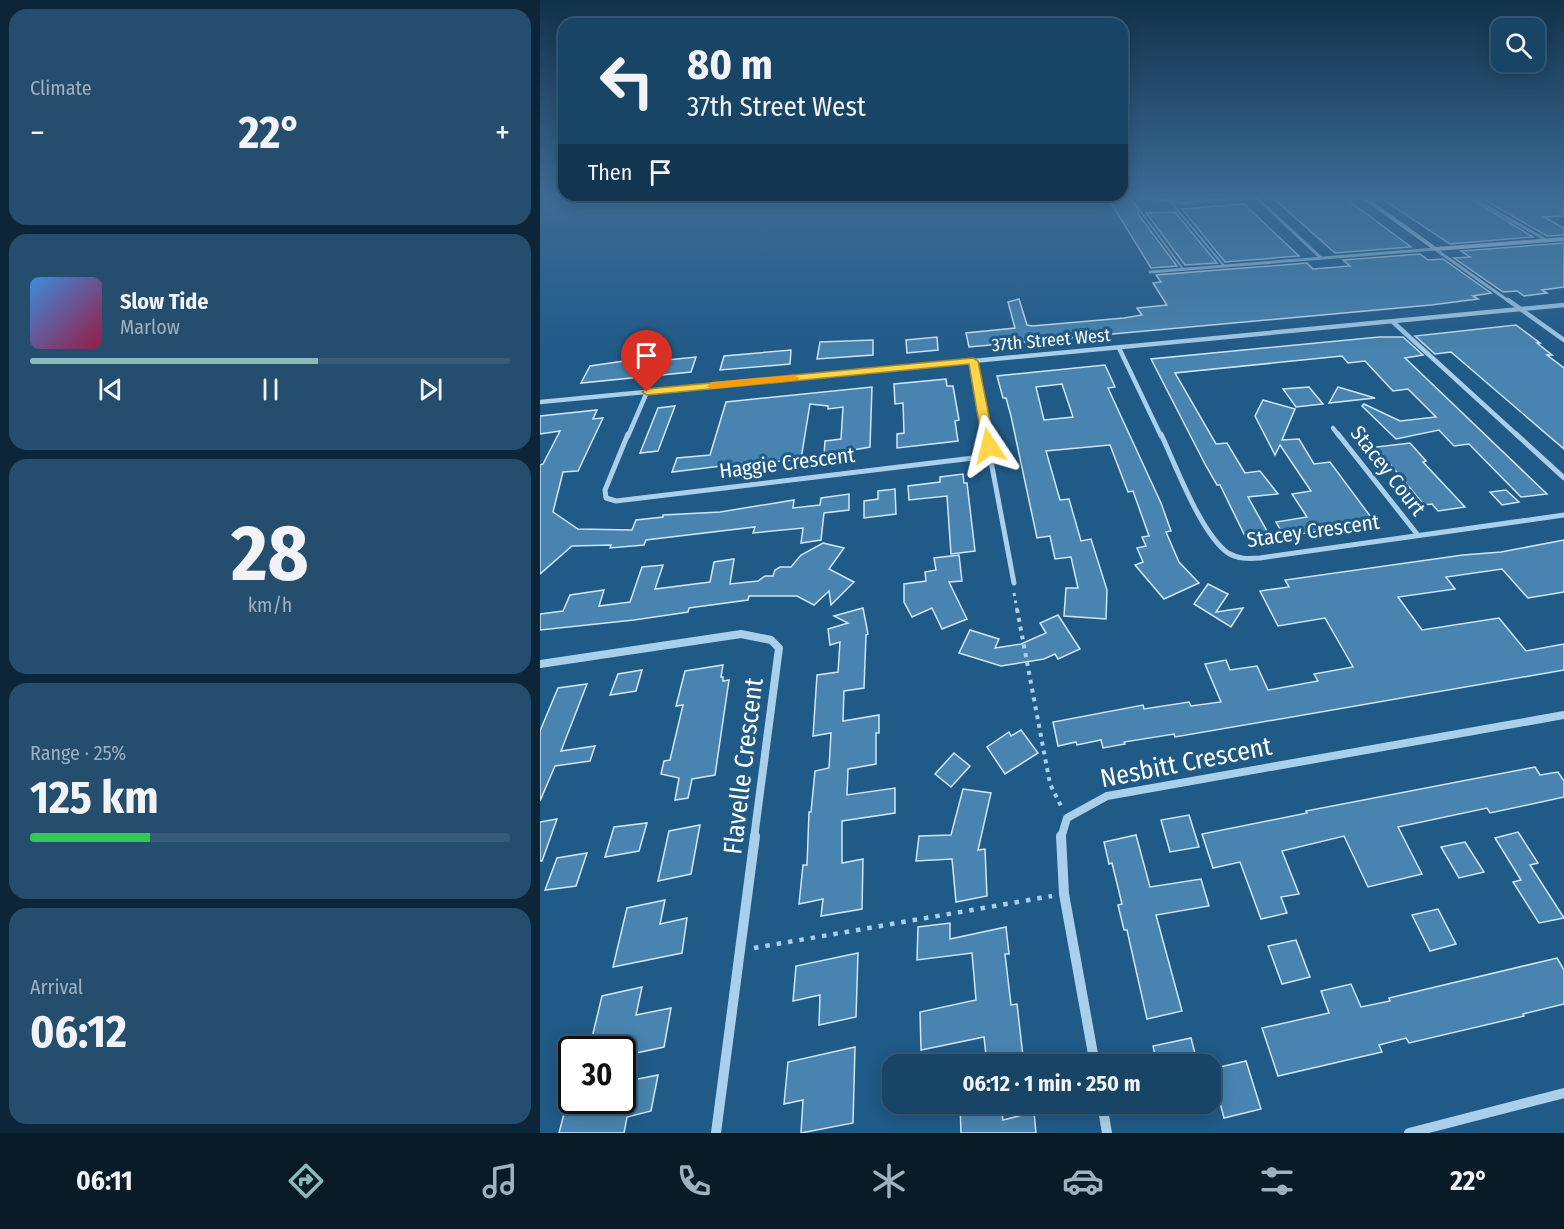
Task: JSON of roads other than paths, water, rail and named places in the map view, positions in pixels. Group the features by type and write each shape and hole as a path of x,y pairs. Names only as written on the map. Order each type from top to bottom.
{"street":[{"path":"1313,251 1321,258"},
{"path":"1150,272 1411,251"},
{"path":"1438,251 1564,340"},
{"name":"37th Street West","path":"540,402 1564,305"},
{"path":"1393,322 1564,478"},
{"name":"Stacey Crescent","path":"1119,348 1207,530 1225,552 1253,560 1271,555 1564,515"},
{"path":"973,361 1014,583"},
{"name":"Haggie Crescent","path":"647,392 608,480 605,490 606,498 616,501 990,456"},
{"name":"Stacey Court","path":"1333,428 1417,534"},
{"name":"Flavelle Crescent","path":"540,664 741,634 771,640 778,648 716,1133"},
{"name":"Nesbitt Crescent","path":"1093,1054 1064,894 1060,853 1061,834 1067,818 1107,796 1564,715"},
{"path":"1409,1133 1564,1093"},
{"path":"1104,1114 1107,1133"}],"lane":[{"path":"1170,251 1183,269"},
{"path":"1211,251 1224,266"}]}
